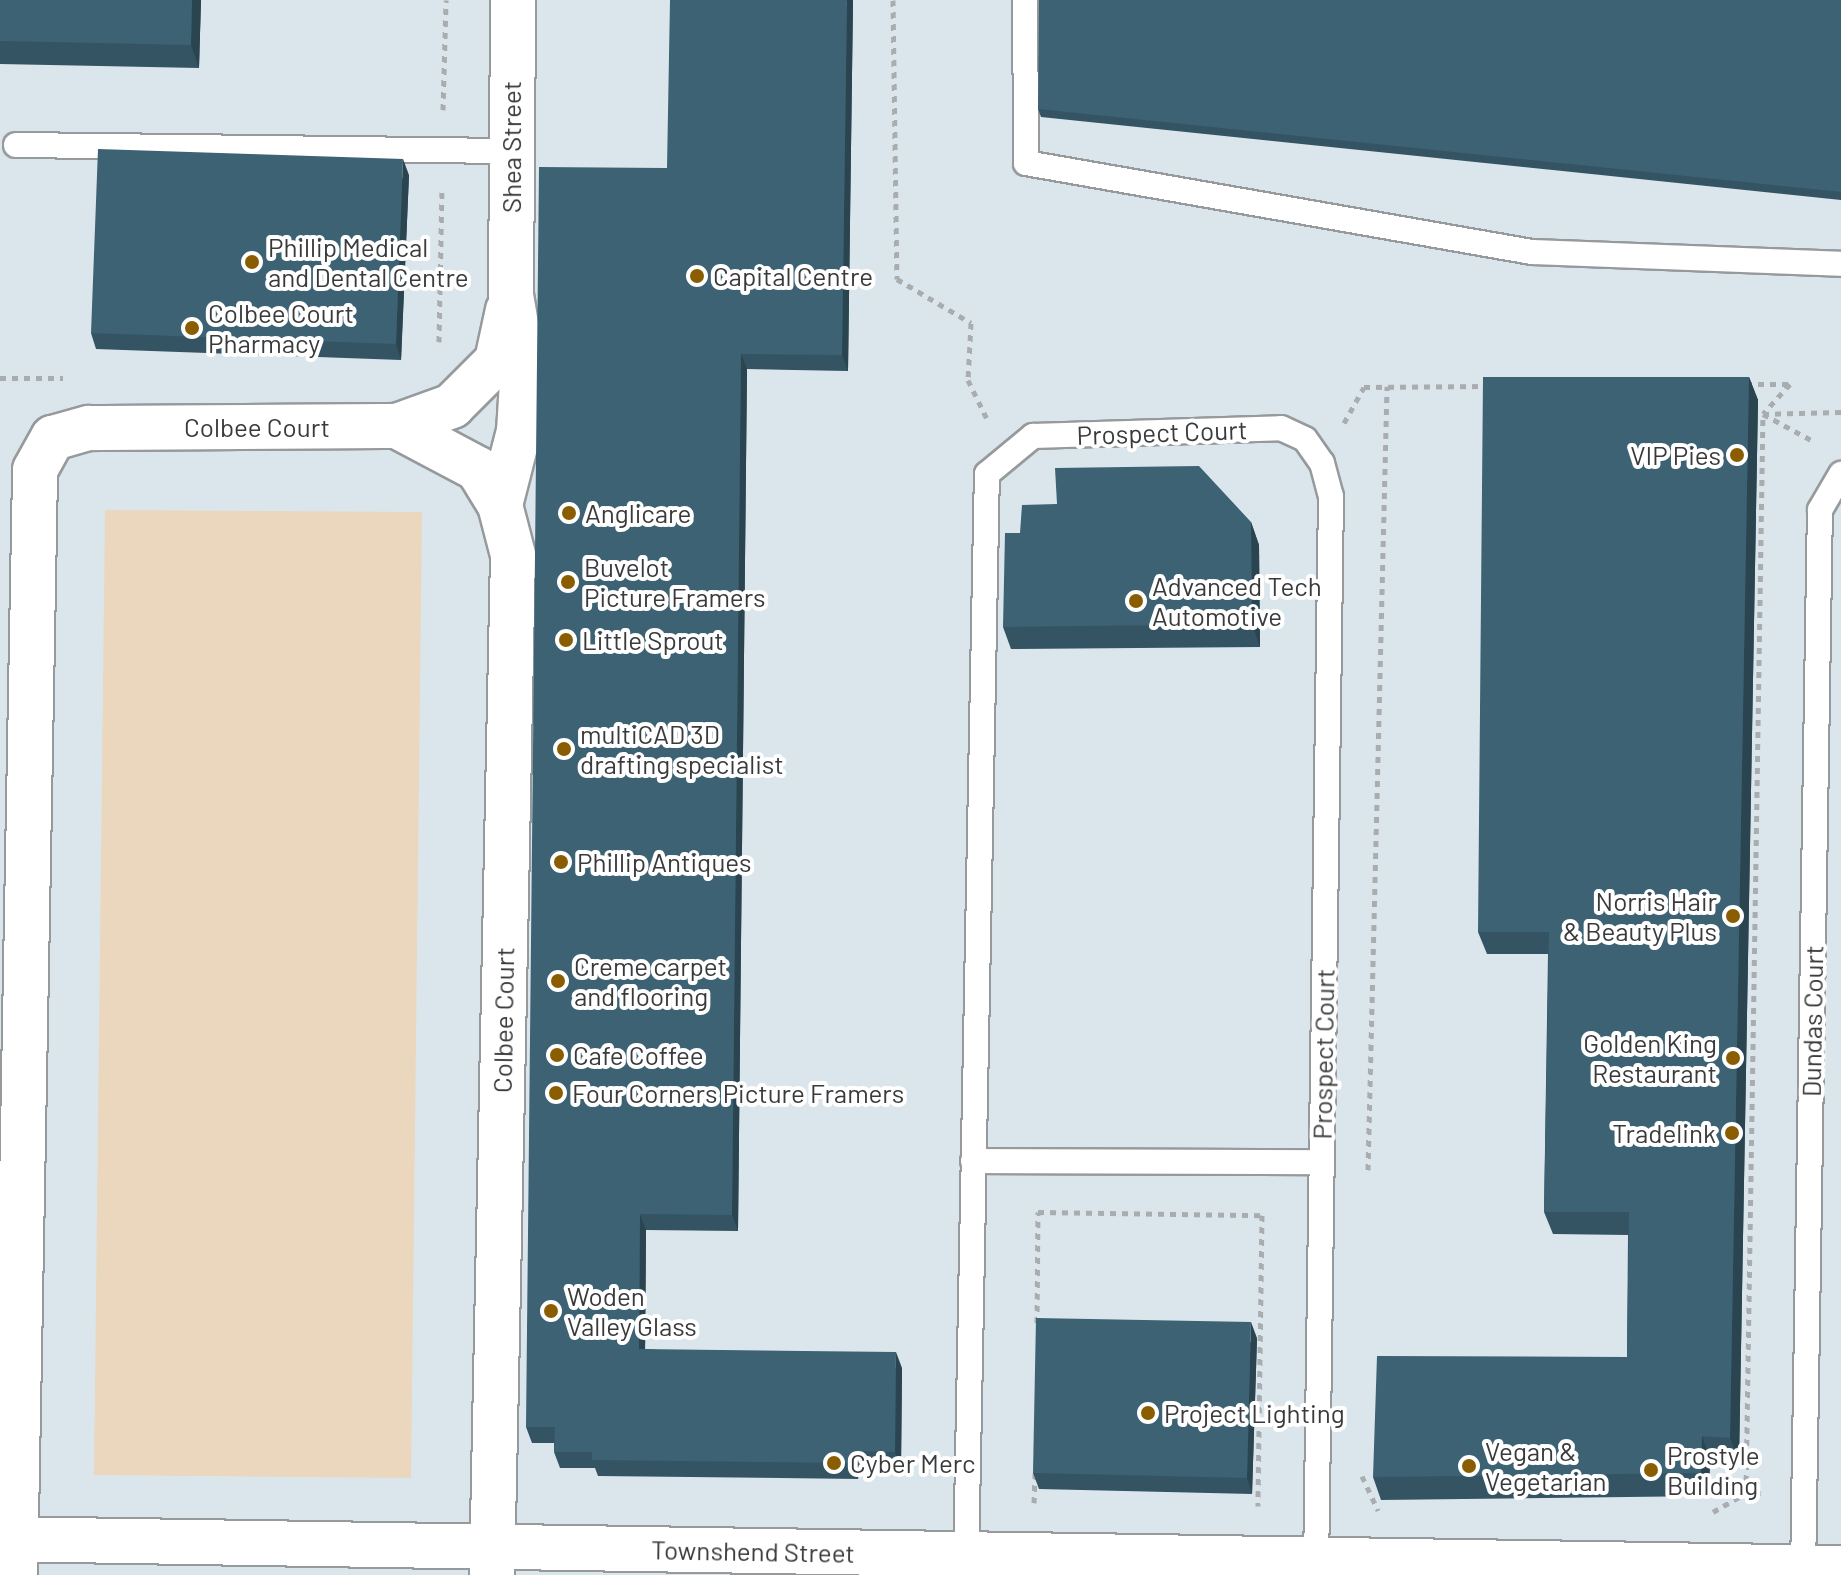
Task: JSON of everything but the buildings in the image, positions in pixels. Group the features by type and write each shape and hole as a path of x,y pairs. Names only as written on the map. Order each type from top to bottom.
{"street":[{"name":"Shea Street","path":"500,505 519,431 523,366 511,295 513,0"},
{"name":"Shea Street","path":"397,426 452,406 497,361 511,295"},
{"name":"Colbee Court","path":"10,1551 35,470 53,438 89,428 397,426 455,451 500,505 513,555 492,1561"},
{"name":"Townshend Street","path":"10,1551 492,1561 966,1564 1033,1555 1258,1559 1316,1568 1377,1560 1816,1570"}],"lane":[{"path":"1025,0 1026,163 1532,252 1841,264"},
{"path":"16,145 511,151"},
{"name":"Prospect Court","path":"966,1564 987,474 1033,436 1281,428 1305,439 1322,463 1331,496 1316,1568"},
{"name":"Dundas Court","path":"1816,1570 1820,510 1841,474"},
{"path":"973,1161 1322,1162"}],"path":[{"path":"893,0 897,279 971,323 968,380 1006,459"},
{"path":"0,378 70,378"},
{"path":"1728,384 1790,384 1763,414 1746,1493"},
{"path":"1368,1186 1387,386"},
{"path":"1322,463 1364,387 1495,386"},
{"path":"1763,414 1841,412"},
{"path":"1763,414 1828,449"},
{"path":"1036,1334 1038,1212 1262,1215 1258,1559"},
{"path":"1033,1555 1035,1455"},
{"path":"1361,1458 1378,1506 1377,1560"}],"shaded area":[{"path":"0,0 1841,0 1841,1575 0,1575"},
{"path":"105,510 422,512 411,1478 94,1475"}],"place":[{"name":"Phillip Medical and Dental Centre","path":"252,262"},
{"name":"Capital Centre","path":"697,276"},
{"name":"Colbee Court Pharmacy","path":"192,328"},
{"name":"VIP Pies","path":"1737,455"},
{"name":"Anglicare","path":"569,513"},
{"name":"Buvelot Picture Framers","path":"568,582"},
{"name":"Advanced Tech Automotive","path":"1136,601"},
{"name":"Little Sprout","path":"566,640"},
{"name":"multiCAD 3D drafting specialist","path":"564,749"},
{"name":"Phillip Antiques","path":"561,862"},
{"name":"Norris Hair & Beauty Plus","path":"1733,916"},
{"name":"Creme carpet and flooring","path":"558,981"},
{"name":"Cafe Coffee","path":"557,1055"},
{"name":"Golden King Restaurant","path":"1733,1058"},
{"name":"Four Corners Picture Framers","path":"556,1093"},
{"name":"Tradelink","path":"1732,1133"},
{"name":"Woden Valley Glass","path":"551,1311"},
{"name":"Project Lighting","path":"1148,1413"},
{"name":"Cyber Merc","path":"834,1463"},
{"name":"Vegan & Vegetarian","path":"1469,1466"},
{"name":"Prostyle Building","path":"1651,1470"}]}
